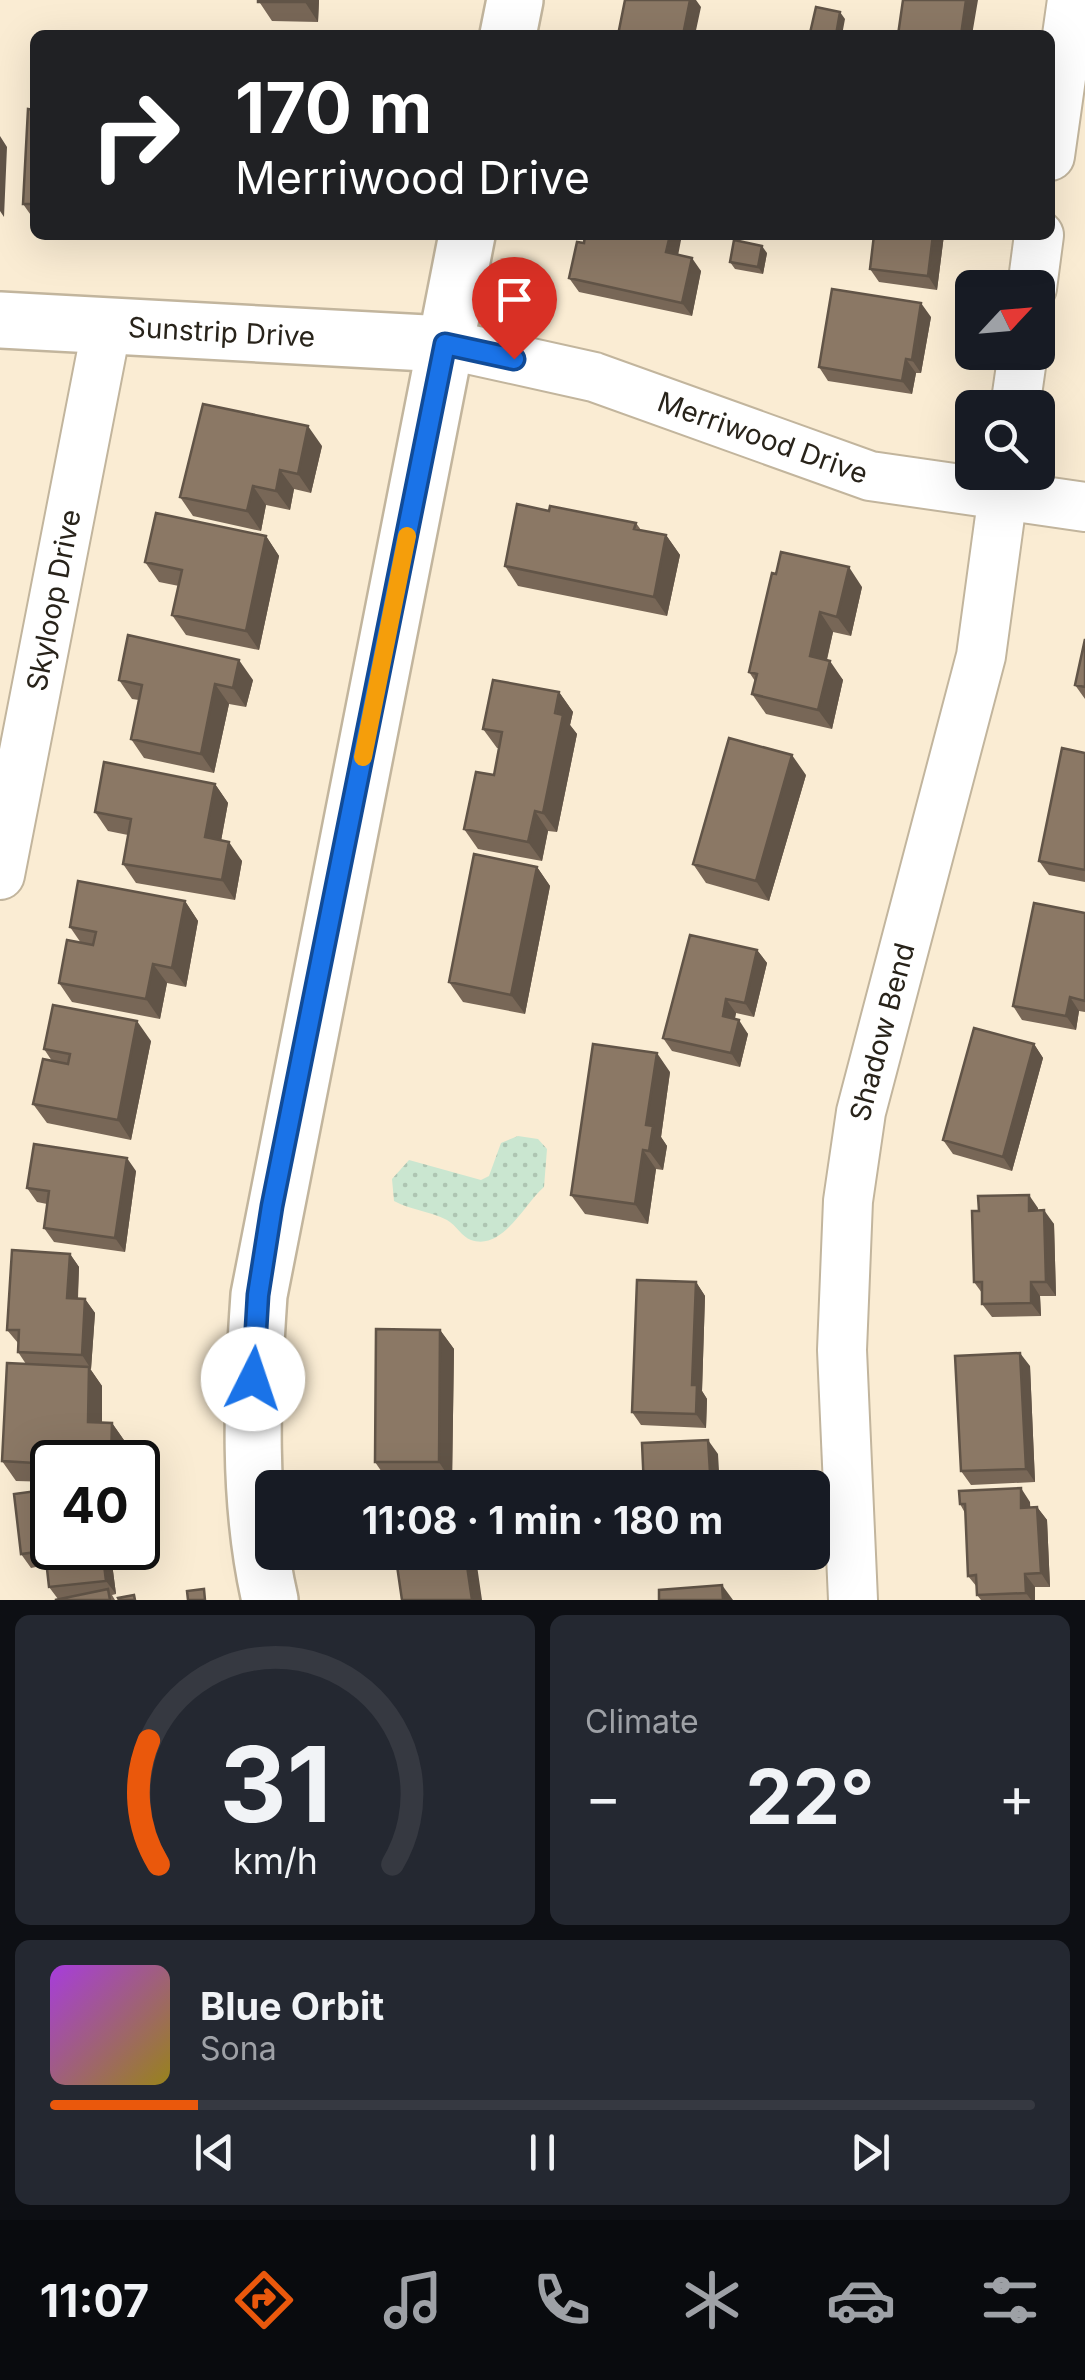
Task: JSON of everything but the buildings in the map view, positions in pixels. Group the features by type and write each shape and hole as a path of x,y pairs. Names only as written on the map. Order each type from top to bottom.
{"street":[{"path":"509,30 515,0"},
{"path":"1055,121 1072,0"},
{"path":"270,1600 260,1548 254,1458 258,1295 466,240"},
{"path":"1034,270 1038,240"},
{"name":"Sunstrip Drive","path":"0,320 445,344"},
{"name":"Skyloop Drive","path":"0,874 107,325"},
{"name":"Merriwood Drive","path":"445,344 610,382 820,462 870,476 955,480"},
{"name":"Shadow Bend","path":"853,1600 842,1350 848,1202 861,1112 981,656 1003,490"},
{"name":"Merriwood Drive","path":"1028,490 1085,507"}],"green space":[{"path":"518,1136 538,1139 547,1149 544,1187 512,1224 493,1239 471,1240 447,1220 394,1201 392,1179 409,1160 481,1180 489,1176 501,1143"}],"slow traffic":[{"path":"363,757 407,536"}],"route":[{"path":"253,1379 258,1295 272,1206 445,344 514,359"}]}
